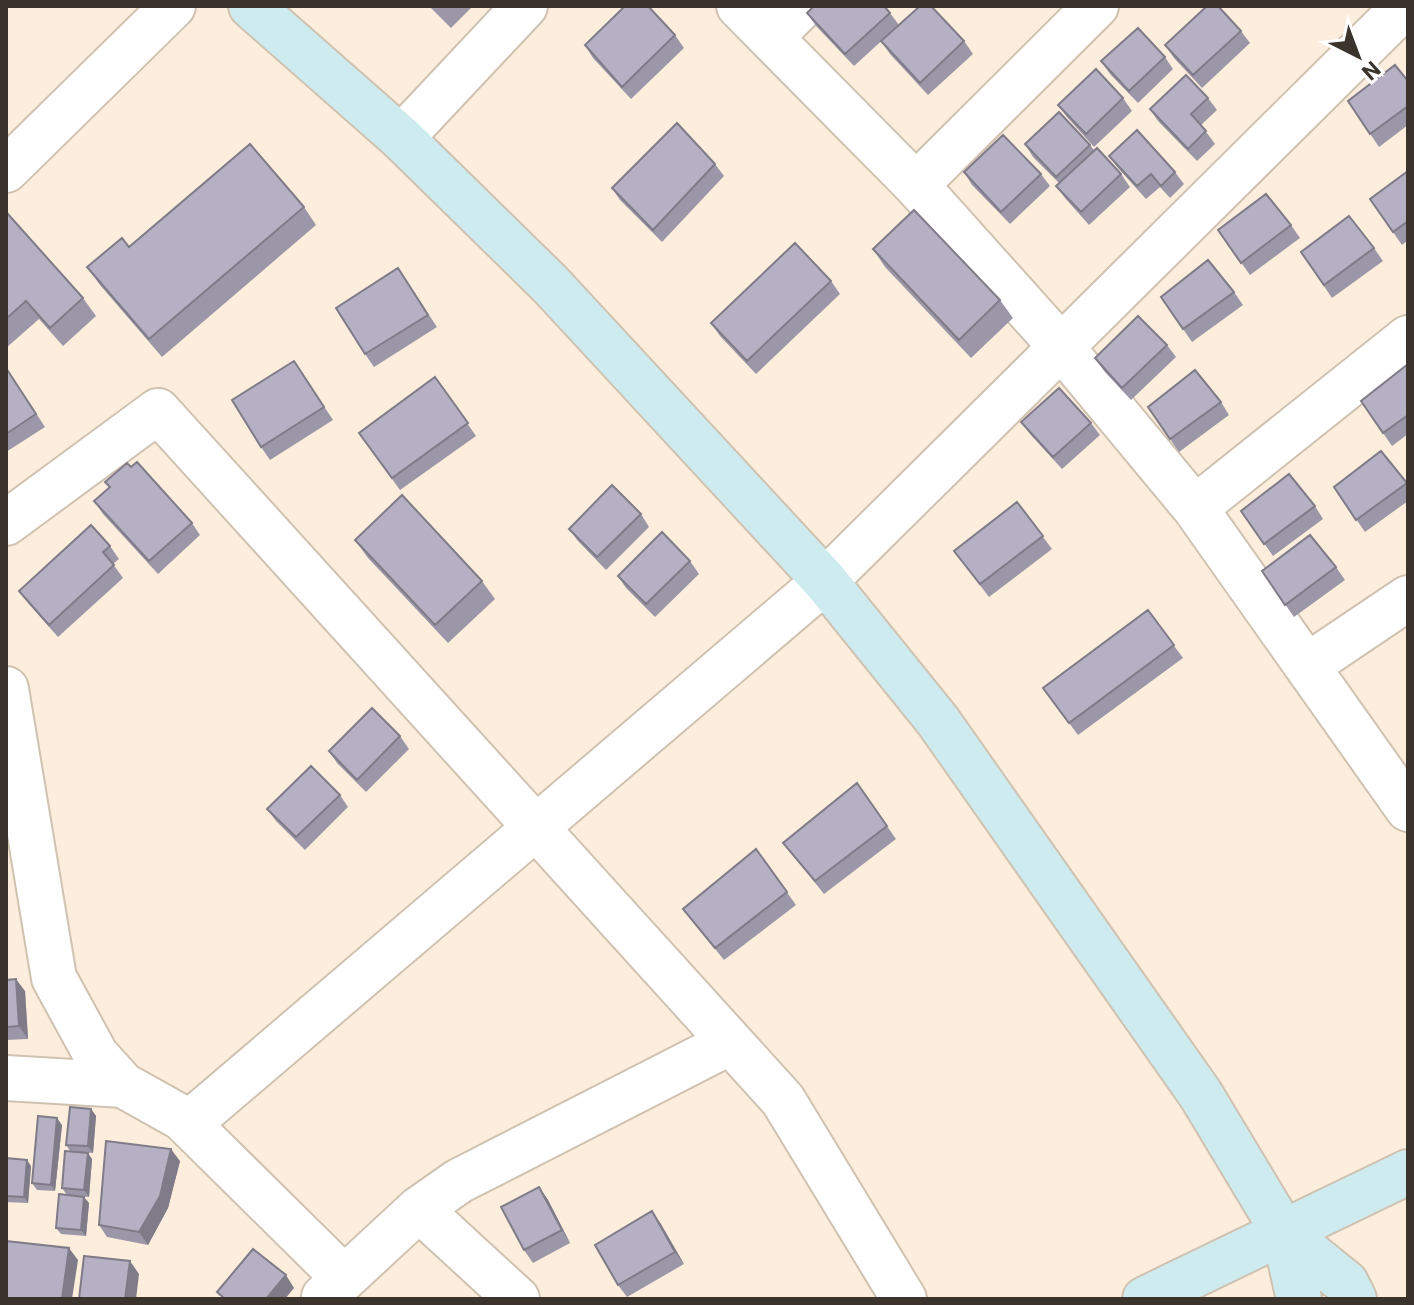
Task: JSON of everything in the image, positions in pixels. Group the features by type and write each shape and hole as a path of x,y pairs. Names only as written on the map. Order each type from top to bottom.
{"street":[{"path":"6,170 173,6"},
{"path":"251,6 401,138 550,284 825,581 938,721 1201,1095 1284,1233 1299,1299"},
{"path":"401,138 525,6"},
{"path":"739,6 916,185 1063,349 1195,508 1408,809"},
{"path":"772,36 802,6"},
{"path":"916,185 1096,6"},
{"path":"188,1124 825,581 1063,349 1405,6"},
{"path":"1195,508 1408,338"},
{"path":"6,523 158,411 783,1100 904,1299"},
{"path":"1307,666 1408,598"},
{"path":"6,689 12,775 54,978 96,1055 123,1085 188,1124 332,1288 419,1209 459,1181 729,1043"},
{"path":"6,1078 123,1085"},
{"path":"1145,1299 1408,1172"},
{"path":"419,1209 517,1299"},
{"path":"1284,1233 1346,1283 1354,1299"}],"building":[{"path":"625,6 648,6 675,35 622,87 585,45"},
{"path":"814,6 884,6 890,13 845,54 807,13"},
{"path":"920,6 931,6 964,41 920,83 881,41"},
{"path":"1207,6 1218,6 1241,31 1193,75 1165,45"},
{"path":"1138,28 1165,57 1129,91 1101,61"},
{"path":"1395,65 1408,81 1408,106 1370,134 1348,101"},
{"path":"1096,69 1123,98 1086,134 1058,105"},
{"path":"1186,75 1208,98 1191,114 1206,131 1188,149 1150,109"},
{"path":"1059,112 1090,145 1056,177 1025,144"},
{"path":"677,123 715,164 653,230 612,188"},
{"path":"1137,130 1175,172 1161,186 1151,174 1137,186 1109,156"},
{"path":"1003,135 1041,174 1001,212 964,172"},
{"path":"250,144 304,207 149,339 87,267 122,238 129,247"},
{"path":"1097,148 1121,174 1081,212 1056,186"},
{"path":"1408,171 1408,221 1393,232 1370,199"},
{"path":"1266,194 1291,225 1241,263 1218,230"},
{"path":"914,210 1000,300 959,340 873,249"},
{"path":"7,213 83,298 50,328 26,301 6,319"},
{"path":"1349,216 1374,248 1324,285 1301,252"},
{"path":"795,243 831,281 747,361 711,323"},
{"path":"1208,260 1234,292 1183,329 1161,297"},
{"path":"398,268 428,315 365,354 336,308"},
{"path":"1138,316 1167,345 1122,388 1095,358"},
{"path":"294,361 324,407 261,447 232,400"},
{"path":"1408,364 1408,415 1383,433 1361,401"},
{"path":"6,368 36,414 6,434"},
{"path":"1195,370 1221,402 1170,439 1148,407"},
{"path":"435,377 468,423 392,478 359,433"},
{"path":"1059,388 1091,423 1053,457 1021,422"},
{"path":"1381,451 1407,483 1356,520 1334,487"},
{"path":"137,462 192,523 149,561 94,501 110,487 105,482 127,463 131,467"},
{"path":"1289,474 1315,506 1264,544 1241,511"},
{"path":"612,485 641,514 597,557 569,529"},
{"path":"402,495 482,581 435,625 355,540"},
{"path":"1017,502 1043,536 980,584 954,551"},
{"path":"91,525 110,546 103,552 114,565 49,625 19,591"},
{"path":"662,532 690,561 646,604 618,576"},
{"path":"1310,535 1336,567 1285,605 1262,571"},
{"path":"1148,610 1174,645 1069,723 1043,688"},
{"path":"372,708 400,736 357,780 329,751"},
{"path":"311,766 340,795 296,837 267,809"},
{"path":"857,783 887,826 815,881 783,843"},
{"path":"756,849 787,892 715,948 683,909"},
{"path":"16,979 19,1026 6,1027 6,980"},
{"path":"70,1107 91,1109 88,1146 66,1145"},
{"path":"38,1116 57,1118 51,1185 32,1183"},
{"path":"106,1141 171,1149 160,1196 139,1232 99,1225"},
{"path":"65,1151 88,1153 84,1190 62,1188"},
{"path":"6,1158 27,1160 24,1197 6,1196"},
{"path":"539,1187 562,1230 524,1250 501,1207"},
{"path":"59,1194 84,1197 81,1230 56,1228"},
{"path":"652,1211 675,1252 618,1285 595,1245"},
{"path":"6,1241 69,1248 62,1299 6,1299"},
{"path":"253,1249 286,1275 266,1299 225,1299 217,1292"},
{"path":"84,1256 130,1261 125,1299 79,1299"}]}
